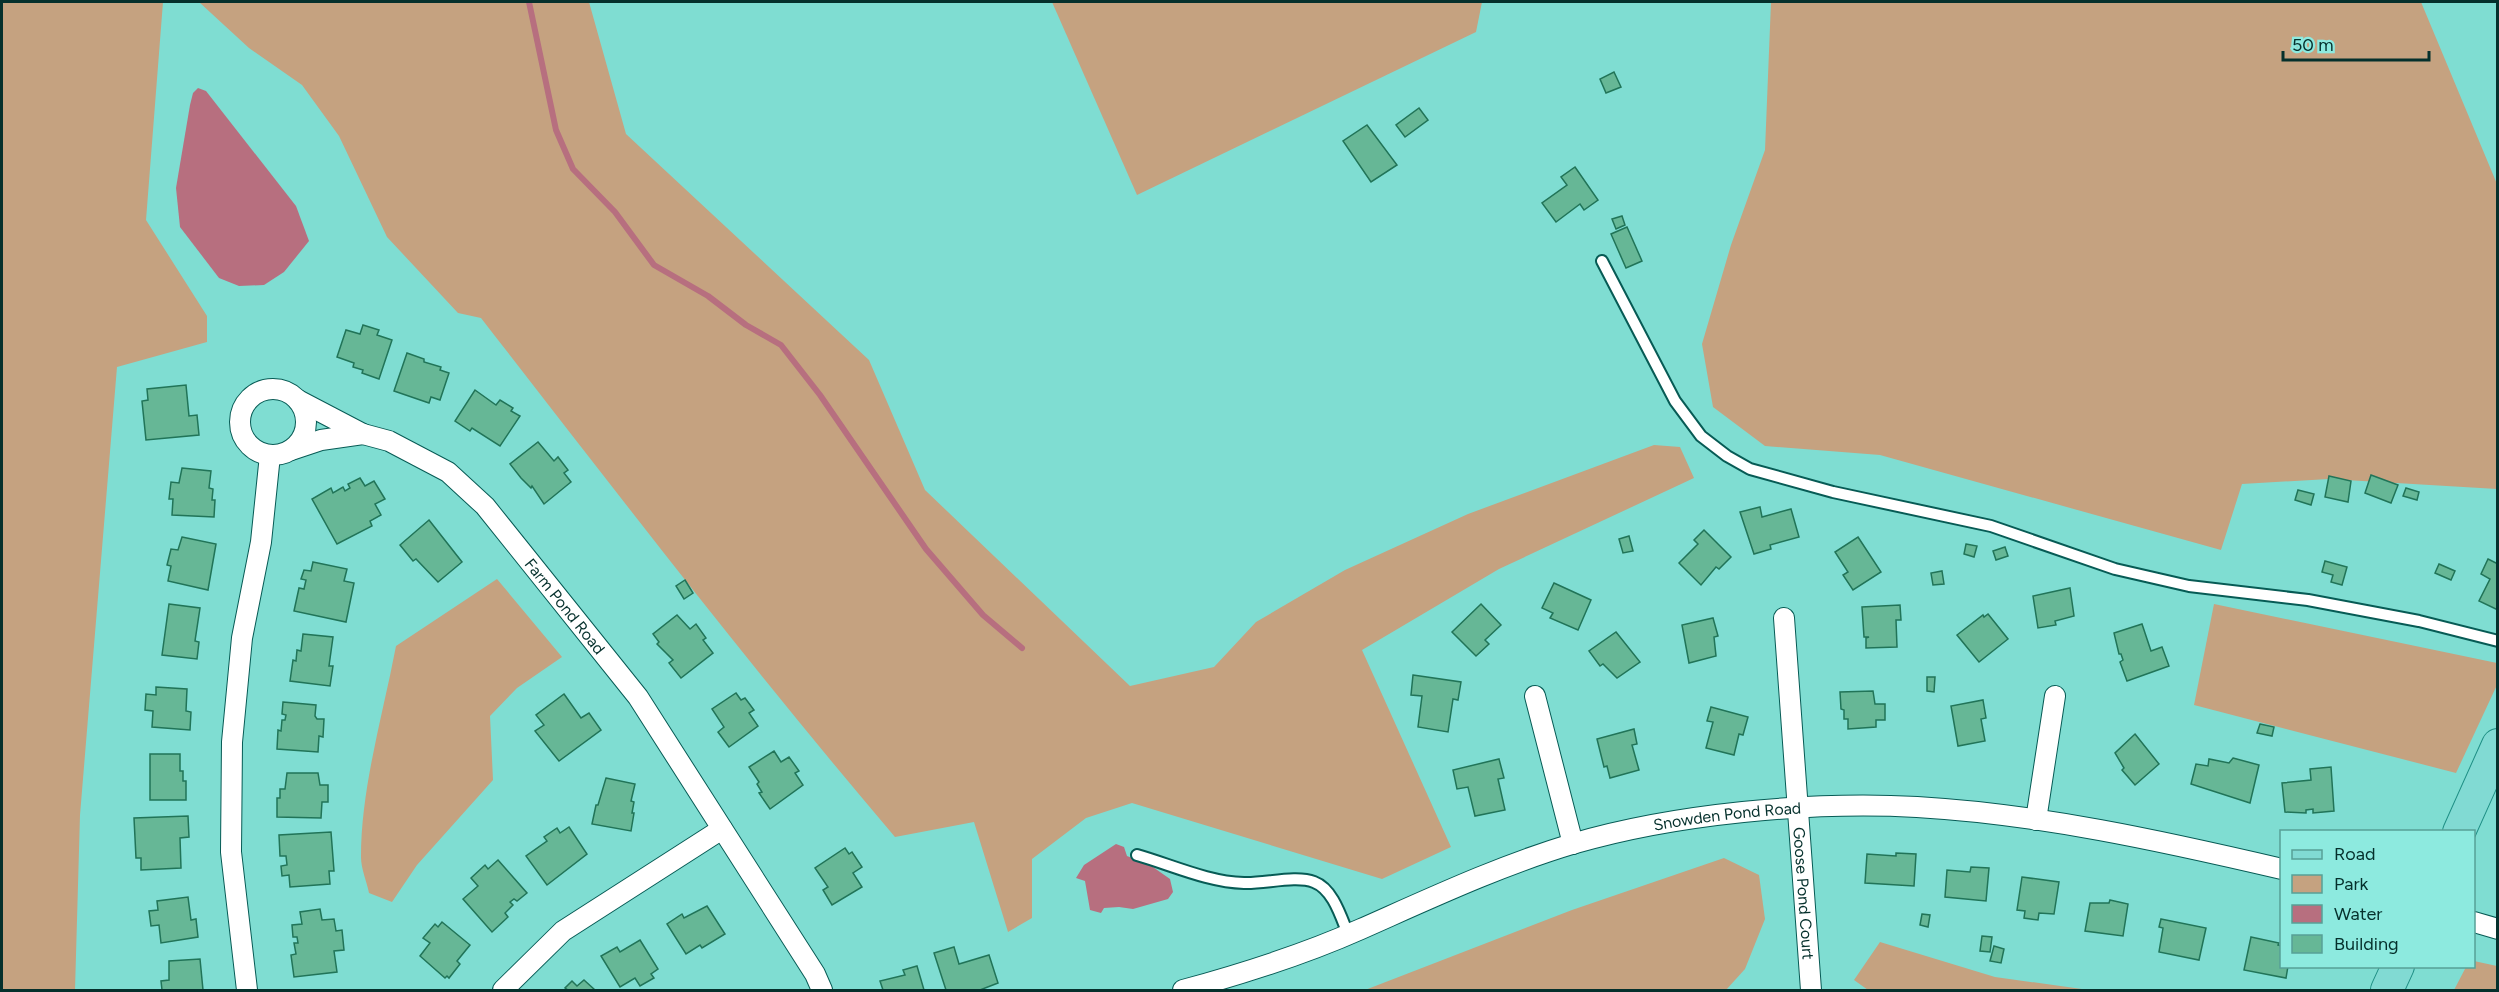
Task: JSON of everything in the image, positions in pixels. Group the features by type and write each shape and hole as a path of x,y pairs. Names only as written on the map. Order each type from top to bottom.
{"main road":[{"path":"2459,830 2498,745"},
{"path":"2387,990 2397,968"}],"street":[{"name":"Farm Pond Road","path":"363,434 321,440 279,453 253,447 245,439 241,429 241,418 246,404 254,395 268,389 279,389 363,434 389,441 448,472 485,507 638,697 815,974 822,990"},
{"path":"247,990 231,852 232,742 242,638 279,453 298,444 305,432 306,420 298,400"},
{"name":"Goose Pond Court","path":"1784,618 1811,990"},
{"path":"1535,696 1574,844"},
{"path":"2036,820 2055,696"},
{"name":"Snowden Pond Road","path":"1193,989 1299,954 1466,881 1574,844 1636,829 1689,820 1798,808 1914,807 2036,820 2280,869"},
{"path":"503,990 563,931 722,829"},
{"path":"2475,922 2498,929"}],"lane":[{"path":"1602,261 1675,401 1687,419 1701,436 1727,456 1750,469 1833,492 1991,526 2115,569 2189,586 2308,600 2419,621 2498,641"},
{"path":"1137,855 1223,880 1244,883 1313,882 1326,890 1348,934"}],"green space":[{"path":"2,2 163,2 146,220 207,316 207,342 117,367 80,815 75,990 2,990"},
{"path":"199,2 589,2 626,134 869,360 925,490 1130,686 1214,667 1256,622 1345,570 1468,514 1654,445 1680,447 1694,478 1499,569 1362,650 1451,847 1382,879 1132,803 1086,818 1032,859 1032,918 1008,932 974,822 895,837 737,645 481,318 458,313 387,237 339,136 302,85 249,48"},
{"path":"1052,2 1482,2 1476,32 1137,195"},
{"path":"1771,2 2421,2 2497,184 2497,489 2329,479 2242,484 2221,550 1880,455 1765,446 1713,407 1702,344 1731,245 1765,150"},
{"path":"497,579 562,657 517,688 490,716 493,780 417,865 392,902 369,893 361,857 369,778 396,646"},
{"path":"2214,604 2497,663 2497,685 2456,773 2194,705"},
{"path":"1724,858 1759,875 1765,919 1745,969 1726,990 1365,990 1572,910"},
{"path":"1880,942 1995,977 2089,990 1868,990 1854,980"},
{"path":"2475,961 2497,966 2497,990 2454,990 2465,968 2475,968"}],"water":[{"path":"198,88 206,91 296,206 309,241 284,272 264,285 239,286 219,278 180,227 176,188 190,105 193,93"},
{"path":"1116,844 1124,847 1127,856 1150,865 1170,879 1173,892 1168,899 1133,909 1104,908 1101,913 1090,910 1085,881 1076,878 1084,865"}],"building":[{"path":"1614,72 1621,87 1606,93 1600,79"},
{"path":"1419,108 1428,120 1405,137 1396,125"},
{"path":"1367,125 1397,165 1371,182 1343,141"},
{"path":"1575,167 1598,200 1584,210 1580,204 1556,222 1542,203 1567,185 1561,177"},
{"path":"1622,216 1625,225 1616,229 1612,219"},
{"path":"1627,227 1642,261 1626,268 1611,234"},
{"path":"363,325 379,330 377,335 392,340 379,379 362,373 363,370 353,367 354,363 337,357 346,330 360,334"},
{"path":"407,353 424,359 424,362 441,367 440,370 449,373 440,400 431,397 429,403 394,391"},
{"path":"186,385 189,416 197,415 199,435 146,440 142,401 148,400 147,389"},
{"path":"475,390 496,405 500,400 513,408 511,411 520,416 500,446 472,428 470,431 455,421"},
{"path":"538,442 554,461 558,457 568,470 564,473 571,482 544,504 532,486 531,488 510,464"},
{"path":"182,468 211,471 209,488 213,489 212,500 215,500 214,517 172,515 173,499 169,499 171,482 179,483"},
{"path":"2371,475 2398,485 2391,503 2365,493"},
{"path":"2329,476 2351,481 2348,502 2325,497"},
{"path":"360,478 365,486 374,481 385,499 375,504 381,515 370,521 372,526 337,544 312,499 331,488 333,493 343,487 345,491 350,488 348,484"},
{"path":"2406,488 2419,492 2417,500 2403,496"},
{"path":"2298,490 2314,494 2311,505 2295,500"},
{"path":"1760,507 1762,517 1791,509 1799,537 1770,545 1771,549 1754,554 1740,512"},
{"path":"429,520 462,562 438,582 416,559 413,561 400,545"},
{"path":"1704,530 1731,557 1719,569 1716,567 1701,585 1679,563 1698,544 1694,540"},
{"path":"1629,536 1633,551 1623,553 1619,539"},
{"path":"182,537 216,544 208,590 168,581 171,566 167,565 171,549 178,550"},
{"path":"1858,537 1881,572 1853,590 1843,575 1848,572 1835,552"},
{"path":"1966,544 1977,546 1974,557 1964,554"},
{"path":"2005,547 2008,556 1996,560 1993,551"},
{"path":"2488,559 2498,564 2498,610 2479,601 2490,579 2481,574"},
{"path":"2325,561 2347,567 2342,585 2331,582 2333,575 2322,572"},
{"path":"313,562 347,569 344,581 354,583 346,622 294,611 299,588 304,589 306,580 301,579 304,570 311,571"},
{"path":"2439,564 2455,571 2451,580 2435,573"},
{"path":"1942,571 1944,584 1933,585 1931,573"},
{"path":"685,580 693,593 684,599 676,586"},
{"path":"1554,583 1591,600 1578,630 1550,618 1553,613 1542,608"},
{"path":"2070,588 2074,616 2055,621 2056,625 2038,628 2033,596"},
{"path":"169,604 200,608 195,641 199,642 197,659 162,655"},
{"path":"1481,604 1501,625 1485,640 1489,644 1476,656 1452,632"},
{"path":"1900,605 1901,620 1896,620 1897,647 1866,648 1866,638 1869,637 1864,637 1862,607"},
{"path":"1988,614 2008,639 1979,662 1957,635 1983,615 1984,617"},
{"path":"677,615 690,629 696,624 706,638 703,640 713,653 681,678 669,663 673,660 657,644 659,642 653,634"},
{"path":"1713,618 1718,636 1714,637 1716,656 1689,663 1682,625"},
{"path":"2142,624 2151,651 2162,647 2169,666 2127,681 2114,633"},
{"path":"1616,632 1640,662 1617,678 1603,664 1600,666 1589,651"},
{"path":"303,634 333,637 329,666 333,666 330,686 290,681 293,660 296,661 297,650 301,651"},
{"path":"1413,675 1461,682 1458,700 1453,699 1448,732 1418,727 1422,696 1411,695"},
{"path":"1927,677 1935,677 1934,692 1927,691"},
{"path":"156,687 187,689 186,711 191,712 190,730 152,727 153,711 145,710 146,694 156,695"},
{"path":"1873,691 1875,704 1885,704 1885,720 1876,720 1876,727 1848,729 1848,719 1844,719 1844,710 1841,709 1840,692"},
{"path":"736,693 741,700 745,698 754,710 749,713 758,726 729,747 718,732 724,727 712,709"},
{"path":"564,694 581,718 589,713 601,730 559,761 535,731 544,725 536,715"},
{"path":"1983,700 1986,718 1981,719 1985,741 1958,746 1951,706"},
{"path":"283,702 316,705 315,716 317,719 324,719 323,737 319,736 318,752 277,749 278,730 281,731 282,720 285,720 286,715 282,714"},
{"path":"1711,707 1748,717 1743,735 1739,734 1734,755 1706,748 1713,722 1707,721"},
{"path":"2260,724 2274,727 2272,736 2257,733"},
{"path":"1634,729 1637,744 1632,745 1639,770 1610,778 1607,766 1604,767 1597,739"},
{"path":"2135,734 2159,764 2135,785 2122,770 2124,768 2115,753"},
{"path":"774,751 781,762 789,757 799,771 795,773 803,785 770,809 759,793 762,792 757,784 759,782 749,767"},
{"path":"150,754 180,754 180,771 183,771 183,781 186,781 186,800 150,800"},
{"path":"2233,758 2259,765 2250,803 2191,784 2196,764 2208,766 2209,759 2229,763"},
{"path":"1499,759 1504,778 1498,779 1505,810 1475,816 1468,787 1457,789 1453,770"},
{"path":"2331,767 2334,811 2313,813 2313,809 2306,810 2306,813 2285,812 2282,783 2311,780 2310,769"},
{"path":"287,773 318,773 320,785 328,785 328,802 322,802 321,818 277,817 277,798 280,798 280,789 285,789"},
{"path":"606,778 635,784 631,801 634,802 632,813 634,813 631,831 592,824"},
{"path":"188,816 189,837 180,838 181,868 141,870 141,858 136,858 134,818"},
{"path":"569,827 587,854 547,885 526,856 547,841 544,837 557,828 560,833"},
{"path":"331,832 334,871 329,871 330,884 290,887 289,875 282,876 281,866 287,865 286,856 280,856 279,835"},
{"path":"845,848 849,854 852,852 862,867 853,873 862,887 832,905 823,890 828,887 815,868"},
{"path":"1896,853 1916,854 1914,886 1865,883 1867,854 1896,856"},
{"path":"498,860 527,893 517,901 514,899 510,902 513,905 505,913 508,917 492,932 463,899 478,886 471,878 485,865 488,869"},
{"path":"1971,867 1989,868 1986,901 1945,897 1947,870 1970,872"},
{"path":"2022,877 2059,882 2054,914 2039,913 2038,920 2024,918 2025,911 2017,910"},
{"path":"188,897 191,920 196,919 198,937 161,943 159,925 151,926 149,911 158,910 157,901"},
{"path":"2110,900 2128,904 2123,936 2085,931 2090,903 2109,903"},
{"path":"707,906 725,934 702,948 700,945 686,954 667,924 682,914 684,918"},
{"path":"320,909 322,920 334,919 336,931 342,930 344,950 334,951 337,972 294,977 291,955 296,954 294,943 298,943 297,937 293,937 292,925 302,924 300,912"},
{"path":"1922,914 1930,915 1928,927 1920,925"},
{"path":"2161,919 2206,928 2199,960 2159,952 2163,928 2159,927"},
{"path":"442,922 470,945 457,961 460,964 449,978 447,976 445,978 420,956 430,943 423,938 435,924 438,927"},
{"path":"1982,936 1992,937 1990,952 1980,951"},
{"path":"2251,937 2279,943 2280,968 2288,968 2286,978 2244,970"},
{"path":"640,940 658,969 651,974 654,978 640,986 635,978 620,987 601,956 617,947 620,952"},
{"path":"1994,946 2004,949 2001,963 1990,961"},
{"path":"954,947 959,964 989,955 998,983 980,990 946,990 934,953"},
{"path":"200,959 203,990 162,990 161,981 169,980 169,961"},
{"path":"917,966 924,990 883,990 880,981 905,975 903,970"},
{"path":"584,980 595,990 565,988 572,981 577,986"}],"waterway":[{"path":"529,2 556,130 573,169 615,212 654,265 708,296 746,325 781,345 820,395 926,549 983,615 1022,648"}]}
